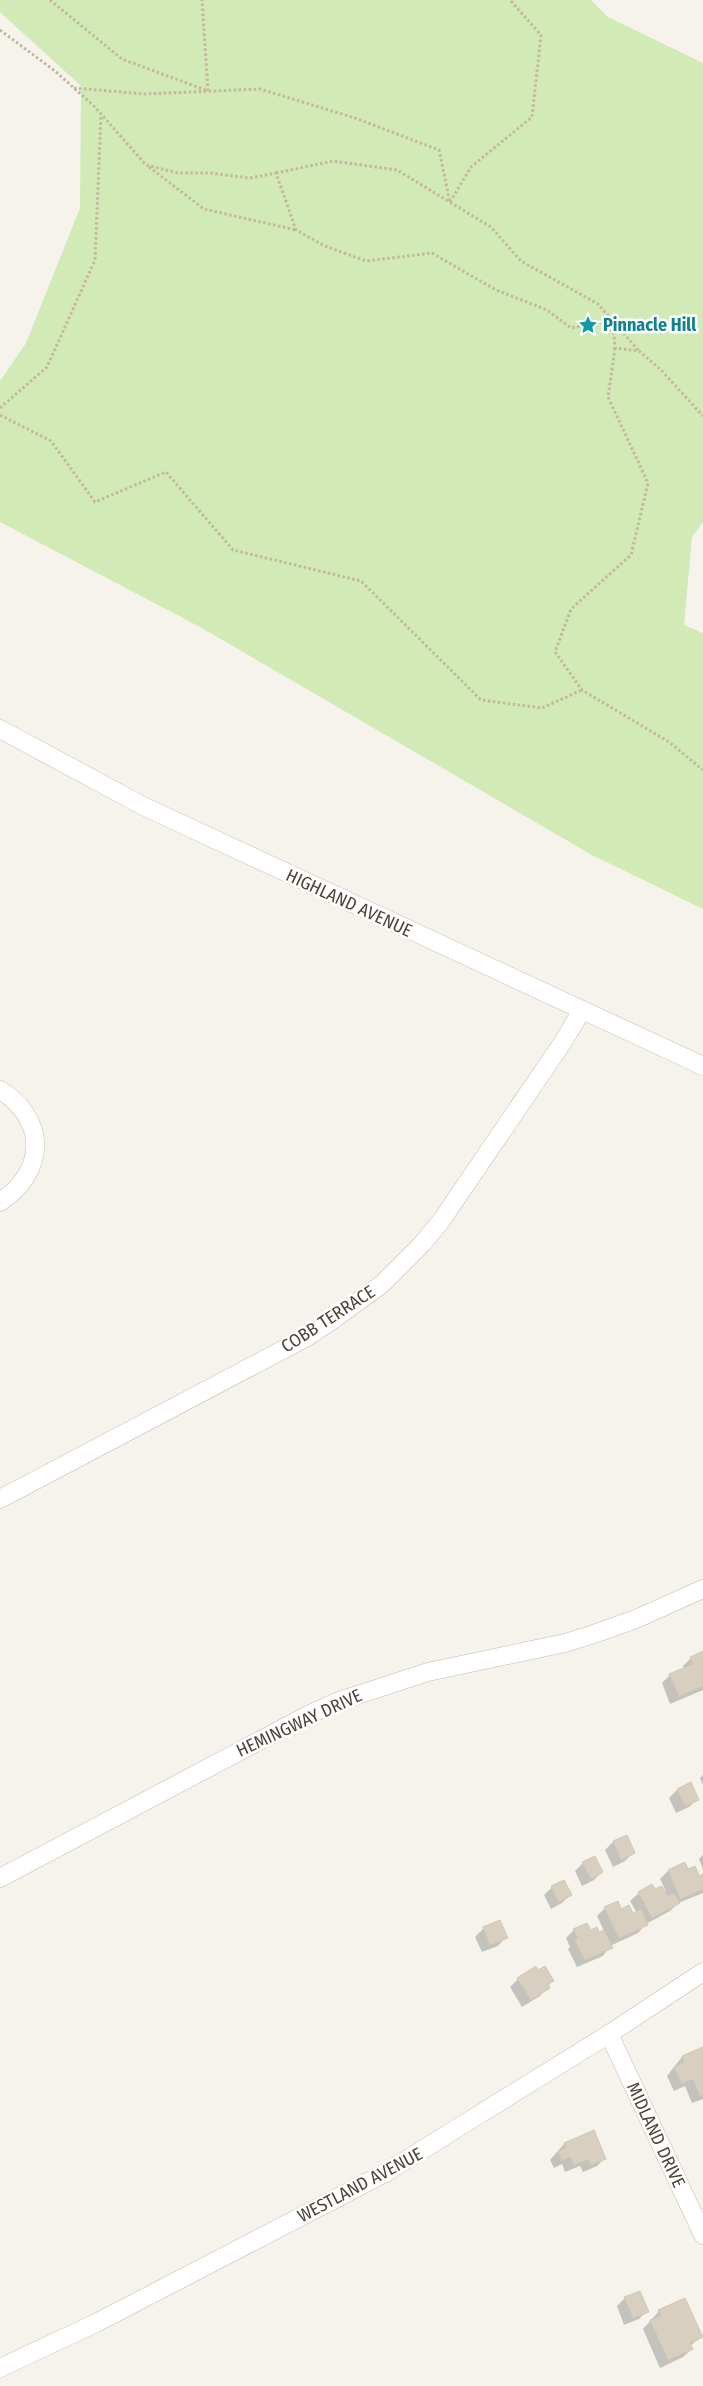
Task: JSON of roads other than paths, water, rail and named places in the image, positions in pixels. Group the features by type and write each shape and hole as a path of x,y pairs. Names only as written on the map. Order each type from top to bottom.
{"street":[{"name":"HIGHLAND AVENUE","path":"0,729 143,806 703,1066"},
{"name":"COBB TERRACE","path":"0,1499 307,1337 382,1284 422,1244 441,1221 563,1042 582,1010"},
{"path":"0,1090 15,1102 27,1118 34,1136 36,1152 30,1173 20,1186 0,1202"},
{"name":"HEMINGWAY DRIVE","path":"0,1878 299,1719 339,1701 428,1672 574,1640 636,1619 703,1589"},
{"name":"WESTLAND AVENUE","path":"0,2368 96,2323 385,2173 609,2034 703,1972"},
{"name":"MIDLAND DRIVE","path":"609,2034 703,2235"}],"place":[{"name":"Pinnacle Hill","path":"588,325"}]}
